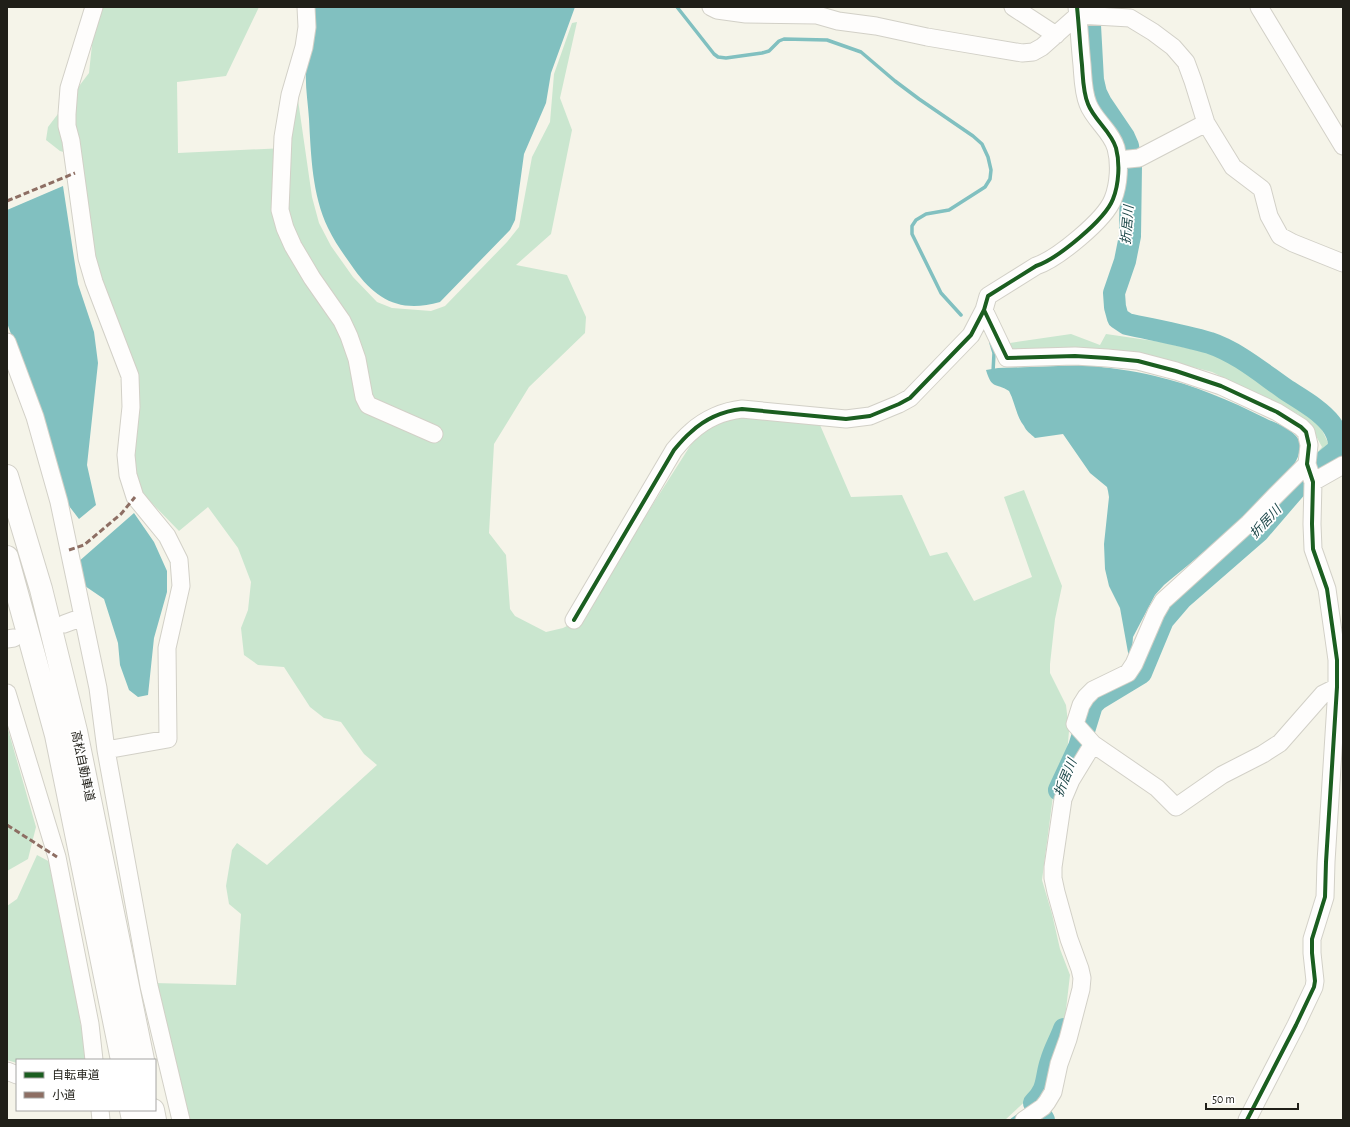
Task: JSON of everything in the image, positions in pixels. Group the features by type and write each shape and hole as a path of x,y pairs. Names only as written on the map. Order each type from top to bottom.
{"highway":[{"name":"高松自動車道","path":"7,476 41,589 76,731 143,1059"},
{"name":"高松自動車道","path":"7,556 56,736 122,1059"}],"street":[{"path":"94,7 69,88 67,114 83,234 87,258 94,282 130,376 131,406 126,455 128,475 136,497 167,536 179,560 181,586 167,648 168,739 106,750"},
{"path":"306,7 307,27 304,47 290,95 282,137 280,210 285,228 312,278 342,321 350,336 357,359 364,397 368,405 434,434"},
{"path":"711,7 717,10 746,14 817,15 838,21 876,26 927,37 1022,53 1033,52 1038,49 1083,13 1130,18 1153,32 1173,47 1186,62 1206,123 1233,167 1262,189 1269,216 1280,236 1293,243 1343,263"},
{"path":"1013,7 1056,35"},
{"path":"1259,7 1343,146"},
{"path":"1083,13 1083,79 1088,105 1116,147 1127,159"},
{"path":"574,620 674,450 691,432 706,422 731,410 742,409 846,419 870,416 910,398 971,335 984,310 988,296 1036,266 1043,264 1070,245 1090,228 1103,214 1113,200 1127,159 1206,123"},
{"path":"984,310 1007,358 1075,356 1138,361 1176,371 1221,386 1277,412 1301,427 1306,432 1309,445 1313,549 1327,589 1336,660 1337,687 1325,897 1312,939 1315,981 1314,987 1247,1120"},
{"path":"7,342 35,416 59,502 98,688 106,750 148,986 181,1120"},
{"path":"1337,687 1323,694 1280,743 1263,754 1222,775 1176,807 1157,788 1086,736 1075,724 1086,697 1093,690 1128,673 1134,664 1156,613 1163,601 1249,523 1275,496 1310,474 1343,464"},
{"path":"64,624 83,617"},
{"path":"7,693 57,857 90,1024 94,1059"},
{"path":"1034,1113 1047,1102 1053,1092 1058,1064 1068,1039 1077,1006 1082,978 1069,939 1052,878 1063,799 1086,736"}],"green space":[{"path":"96,7 259,7 226,76 177,82 178,153 285,148 297,93 312,197 319,223 331,246 353,277 377,302 392,308 431,311 445,306 507,242 519,227 532,157 550,122 554,74 572,23 577,22 560,98 572,130 551,234 516,265 567,275 586,317 585,333 529,387 494,444 489,533 506,555 510,609 515,616 546,632 563,628 579,620 699,432 739,416 759,415 820,425 851,497 902,495 930,556 947,552 974,601 1032,577 1004,497 1024,490 1062,586 1055,619 1050,673 1066,705 1069,731 1066,766 1053,796 1042,880 1060,949 1070,975 1065,1018 1046,1065 1043,1085 1005,1120 188,1120 153,983 236,985 241,914 229,904 226,886 232,850 237,843 267,865 377,765 364,754 341,722 324,718 310,707 284,667 258,665 244,655 241,628 248,610 251,582 238,548 208,507 179,531 143,494 136,473 133,448 138,385 102,291 88,226 78,156 60,151 46,140 48,127 89,73"},
{"path":"1071,334 1100,345 1106,334 1161,342 1213,354 1236,364 1315,419 1331,449 1322,457 1315,455 1322,447 1309,423 1298,414 1212,372 1149,356 1013,351 1010,343"},
{"path":"7,726 36,827 28,859 7,871"},
{"path":"37,855 52,863 87,1059 16,1059 16,1063 7,1060 7,906 17,899"}],"water":[{"path":"313,7 575,7 551,73 546,103 524,154 515,220 510,230 440,302 426,305 402,305 391,302 381,296 363,280 354,269 328,228 315,189 306,88 307,62"},
{"path":"63,186 78,284 94,332 98,363 87,465 96,505 79,519 66,502 40,413 7,323 7,210"},
{"path":"1086,365 1146,374 1197,388 1238,405 1285,428 1296,436 1300,444 1298,457 1288,472 1251,510 1164,585 1155,595 1133,637 1132,650 1129,658 1120,608 1109,586 1105,569 1104,544 1109,497 1107,487 1090,473 1063,434 1035,438 1025,428 1019,418 1009,391 994,385 986,370 998,368"},
{"path":"134,513 154,542 167,571 167,592 154,638 148,695 138,697 129,690 120,665 118,643 104,599 85,586 81,588 77,563"}],"waterway":[{"path":"677,7 718,57 726,58 762,53 769,51 779,41 784,39 827,40 861,52 895,81 973,136 982,144 988,157 991,170 990,179 985,187 949,210 926,214 916,220 912,226 912,234 941,293 961,315"},
{"name":"折居川","path":"1059,790 1079,747 1092,705 1098,699 1141,673 1163,620 1181,599 1258,532 1295,489 1316,468 1339,449 1338,436 1335,430 1321,414 1240,357 1210,343 1127,324 1118,318 1115,307 1114,293 1125,261 1130,236 1131,166 1128,146 1124,137 1096,93 1093,80 1089,7"},
{"path":"991,343 994,353 993,372"},
{"name":"折居川","path":"1044,1120 1034,1103 1042,1093 1052,1057 1064,1029"},
{"path":"1012,1120 1019,1115"}],"marked path":[{"path":"7,201 75,173"},
{"path":"69,550 84,545 121,514 135,497"},
{"path":"7,825 57,857"}],"cycle path":[{"path":"574,620 674,450 696,427 715,416 742,409 846,419 870,416 899,404 910,398 971,335 984,310 988,296 1036,266 1056,256 1091,228 1101,217 1108,208 1115,193 1118,180 1118,160 1114,142 1094,115 1086,99 1077,7"},
{"path":"984,310 1007,358 1075,356 1138,361 1176,371 1221,386 1277,412 1301,427 1306,432 1309,445 1307,464 1313,482 1313,549 1327,589 1337,660 1337,687 1325,897 1312,939 1315,981 1314,987 1247,1120"}]}
